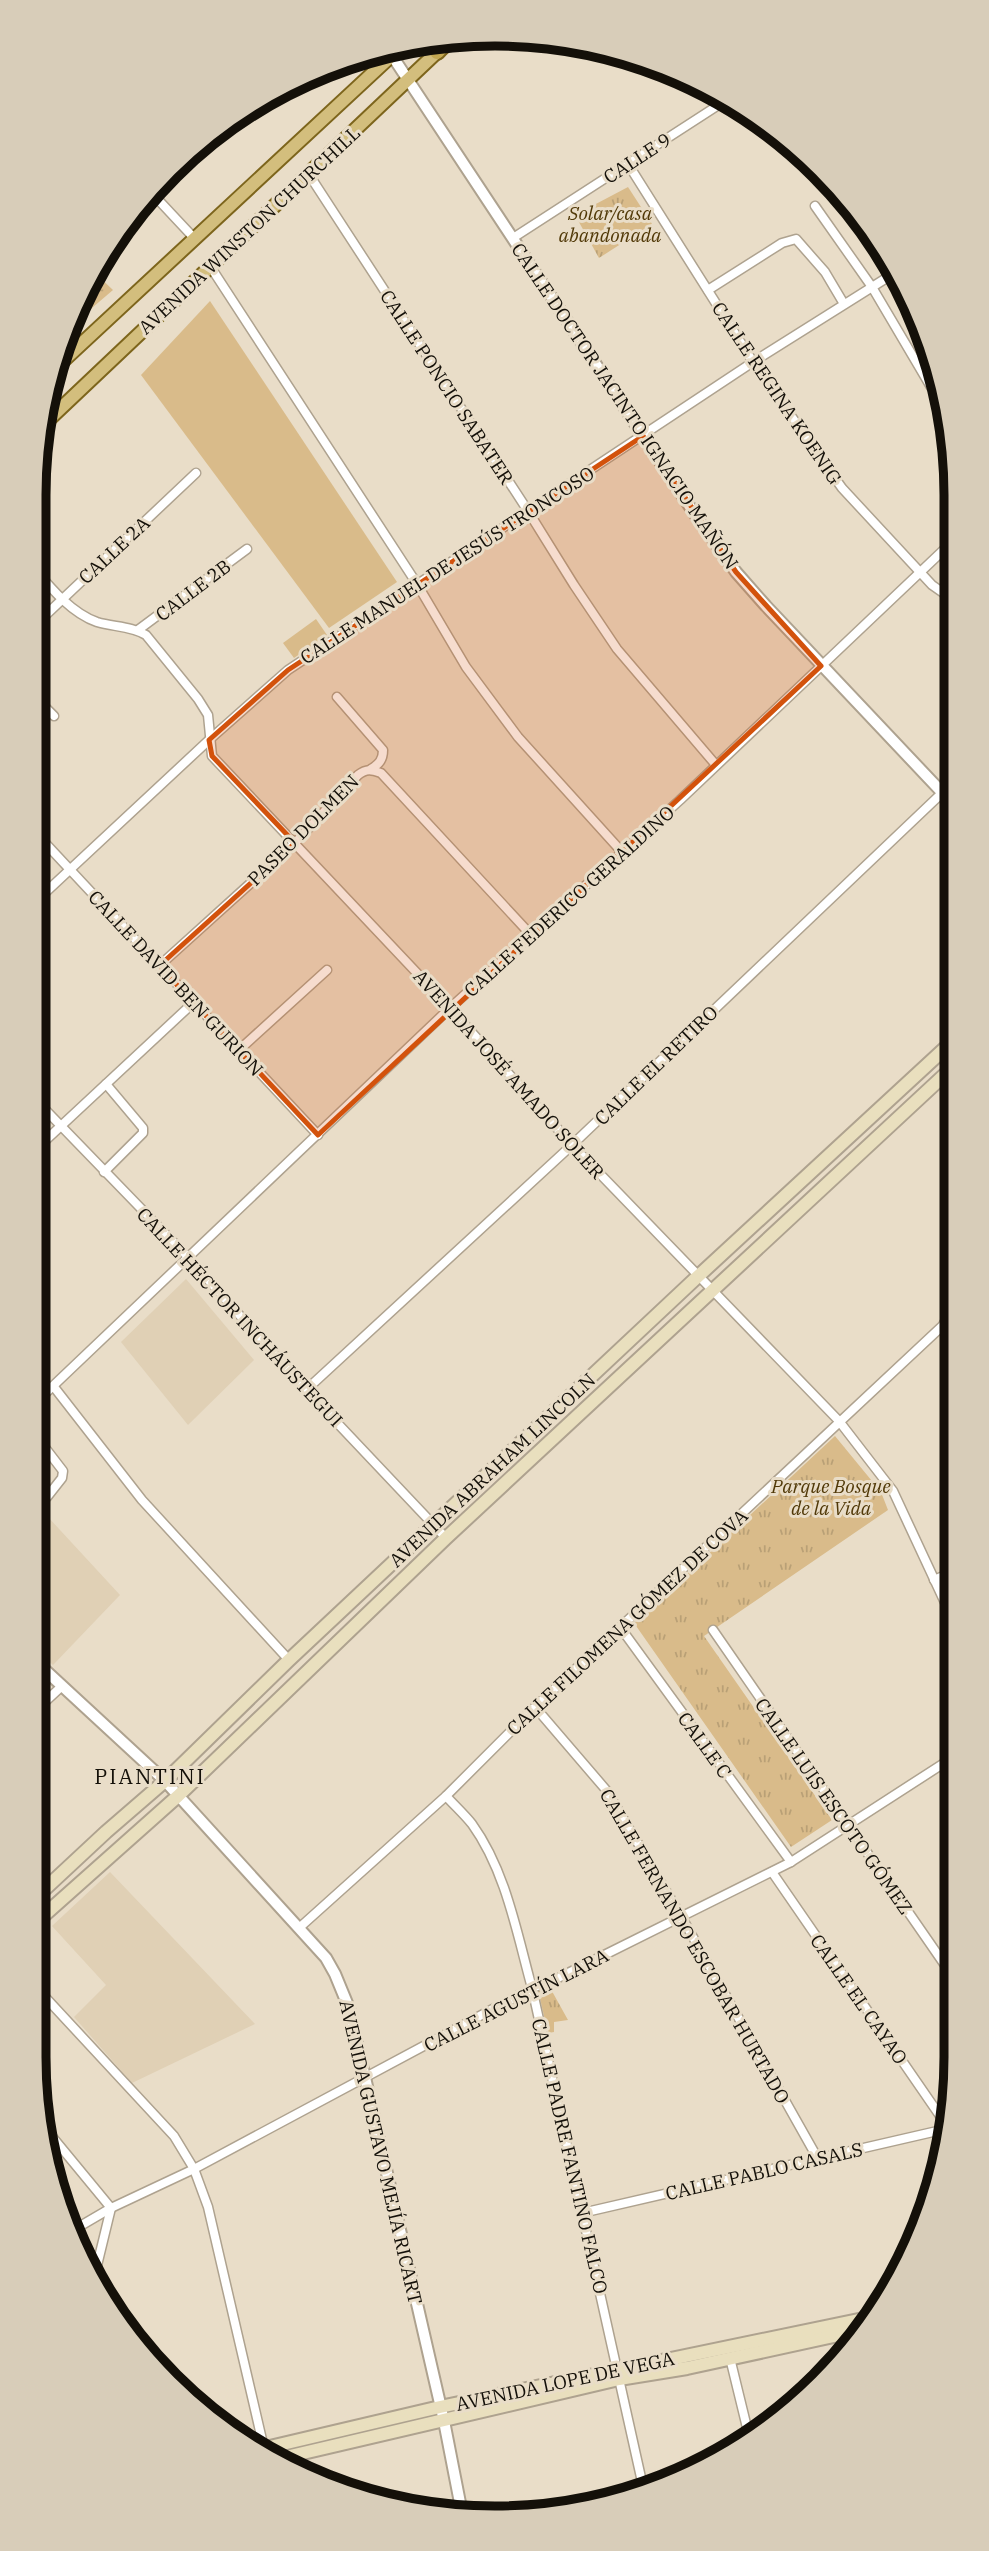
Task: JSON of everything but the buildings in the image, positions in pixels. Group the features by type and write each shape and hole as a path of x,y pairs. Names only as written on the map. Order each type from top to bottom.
{"highway":[{"path":"438,52 441,48"}],"main road":[{"name":"AVENIDA WINSTON CHURCHILL","path":"52,416 443,48"},
{"name":"AVENIDA WINSTON CHURCHILL","path":"67,357 380,60"},
{"name":"AVENIDA ABRAHAM LINCOLN","path":"46,1888 165,1781 289,1660 944,1049"},
{"name":"AVENIDA ABRAHAM LINCOLN","path":"46,1913 178,1796 446,1538 944,1075"},
{"name":"AVENIDA LOPE DE VEGA","path":"276,2448 440,2407 618,2374 858,2320"},
{"name":"AVENIDA LOPE DE VEGA","path":"290,2456 444,2421 618,2374 730,2358 849,2333"}],"street":[{"name":"CALLE DOCTOR JACINTO IGNACIO MAÑÓN","path":"392,58 696,516 736,572 942,793"},
{"name":"CALLE 9","path":"513,238 718,105"},
{"name":"CALLE REGINA KOENIG","path":"628,164 753,362 842,488 944,595"},
{"name":"CALLE PONCIO SABATER","path":"308,173 617,649 716,765"},
{"path":"157,198 194,238"},
{"path":"815,206 872,287 929,382"},
{"path":"708,290 782,243 796,239 825,272 844,304"},
{"path":"210,265 417,584 466,667 518,737 622,852"},
{"name":"CALLE MANUEL DE JESÚS TRONCOSO","path":"46,892 288,670 753,362 887,277"},
{"name":"CALLE 2A","path":"46,614 196,473"},
{"name":"CALLE 2B","path":"138,630 247,549"},
{"name":"CALLE FEDERICO GERALDINO","path":"46,1394 187,1256 450,1008 716,765 944,549"},
{"path":"46,581 62,599 91,619 138,630"},
{"name":"AVENIDA JOSÉ AMADO SOLER","path":"138,630 164,656 198,699 209,719 212,756 450,1008 572,1145 839,1421 893,1491 944,1601"},
{"path":"337,697 383,750 379,764 371,769"},
{"path":"46,708 54,716"},
{"name":"PASEO DOLMEN","path":"159,967 295,843 358,775 371,769 381,774 531,936"},
{"name":"CALLE EL RETIRO","path":"306,1391 572,1145 942,793"},
{"name":"CALLE DAVID BEN GURION","path":"46,844 318,1135"},
{"path":"239,1050 327,970"},
{"path":"46,1139 193,1003"},
{"path":"104,1172 143,1133 143,1128 106,1084"},
{"name":"CALLE HÉCTOR INCHÁUSTEGUI","path":"46,1111 187,1256 306,1391 446,1538"},
{"name":"CALLE FILOMENA GÓMEZ DE COVA","path":"299,1928 446,1796 535,1707 944,1324"},
{"path":"54,1387 142,1500 289,1660"},
{"path":"46,1449 63,1471 62,1478 47,1497"},
{"path":"934,1580 944,1576"},
{"name":"CALLE C","path":"620,1627 791,1862"},
{"name":"CALLE LUIS ESCOTO GÓMEZ","path":"713,1630 944,1964"},
{"name":"AVENIDA GUSTAVO MEJÍA RICART","path":"46,1671 165,1781 326,1958 343,1991 444,2421 460,2505"},
{"path":"46,1701 62,1686"},
{"name":"CALLE FERNANDO ESCOBAR HURTADO","path":"535,1707 607,1791 818,2159"},
{"name":"CALLE AGUSTÍN LARA","path":"79,2227 111,2208 194,2169 532,1988 554,1980 791,1862 944,1763"},
{"name":"CALLE PADRE FANTINO FALCO","path":"446,1796 471,1822 491,1857 509,1906 532,1988 642,2481"},
{"name":"CALLE EL CAYAO","path":"772,1872 940,2118"},
{"path":"46,1998 173,2136 194,2169 208,2207 259,2438"},
{"name":"CALLE PABLO CASALS","path":"582,2213 938,2129"},
{"path":"53,2138 111,2208 97,2265"},
{"path":"730,2358 747,2428"}],"highlighted area":[{"path":"643,436 736,572 821,666 318,1135 159,966 295,843 212,756 209,740 288,670"}],"shaded area":[{"path":"186,1279 254,1360 188,1425 121,1342"},
{"path":"48,1517 120,1595 53,1665 46,1659"},
{"path":"110,1872 255,2024 132,2083 74,2017 106,1985 52,1926"}],"green space":[{"name":"Solar/casa abandonada","path":"628,187 652,224 599,258 575,215"},
{"path":"101,279 113,290 83,315"},
{"path":"210,301 397,582 329,628 141,375"},
{"path":"316,619 327,635 294,658 283,643"},
{"name":"Parque Bosque de la Vida","path":"835,1436 881,1492 888,1510 704,1636 832,1820 791,1847 634,1623"},
{"path":"548,1984 568,2020 554,2022 554,2032 548,2033 538,1990"}],"district":[{"name":"PIANTINI","path":"150,1776"}]}
